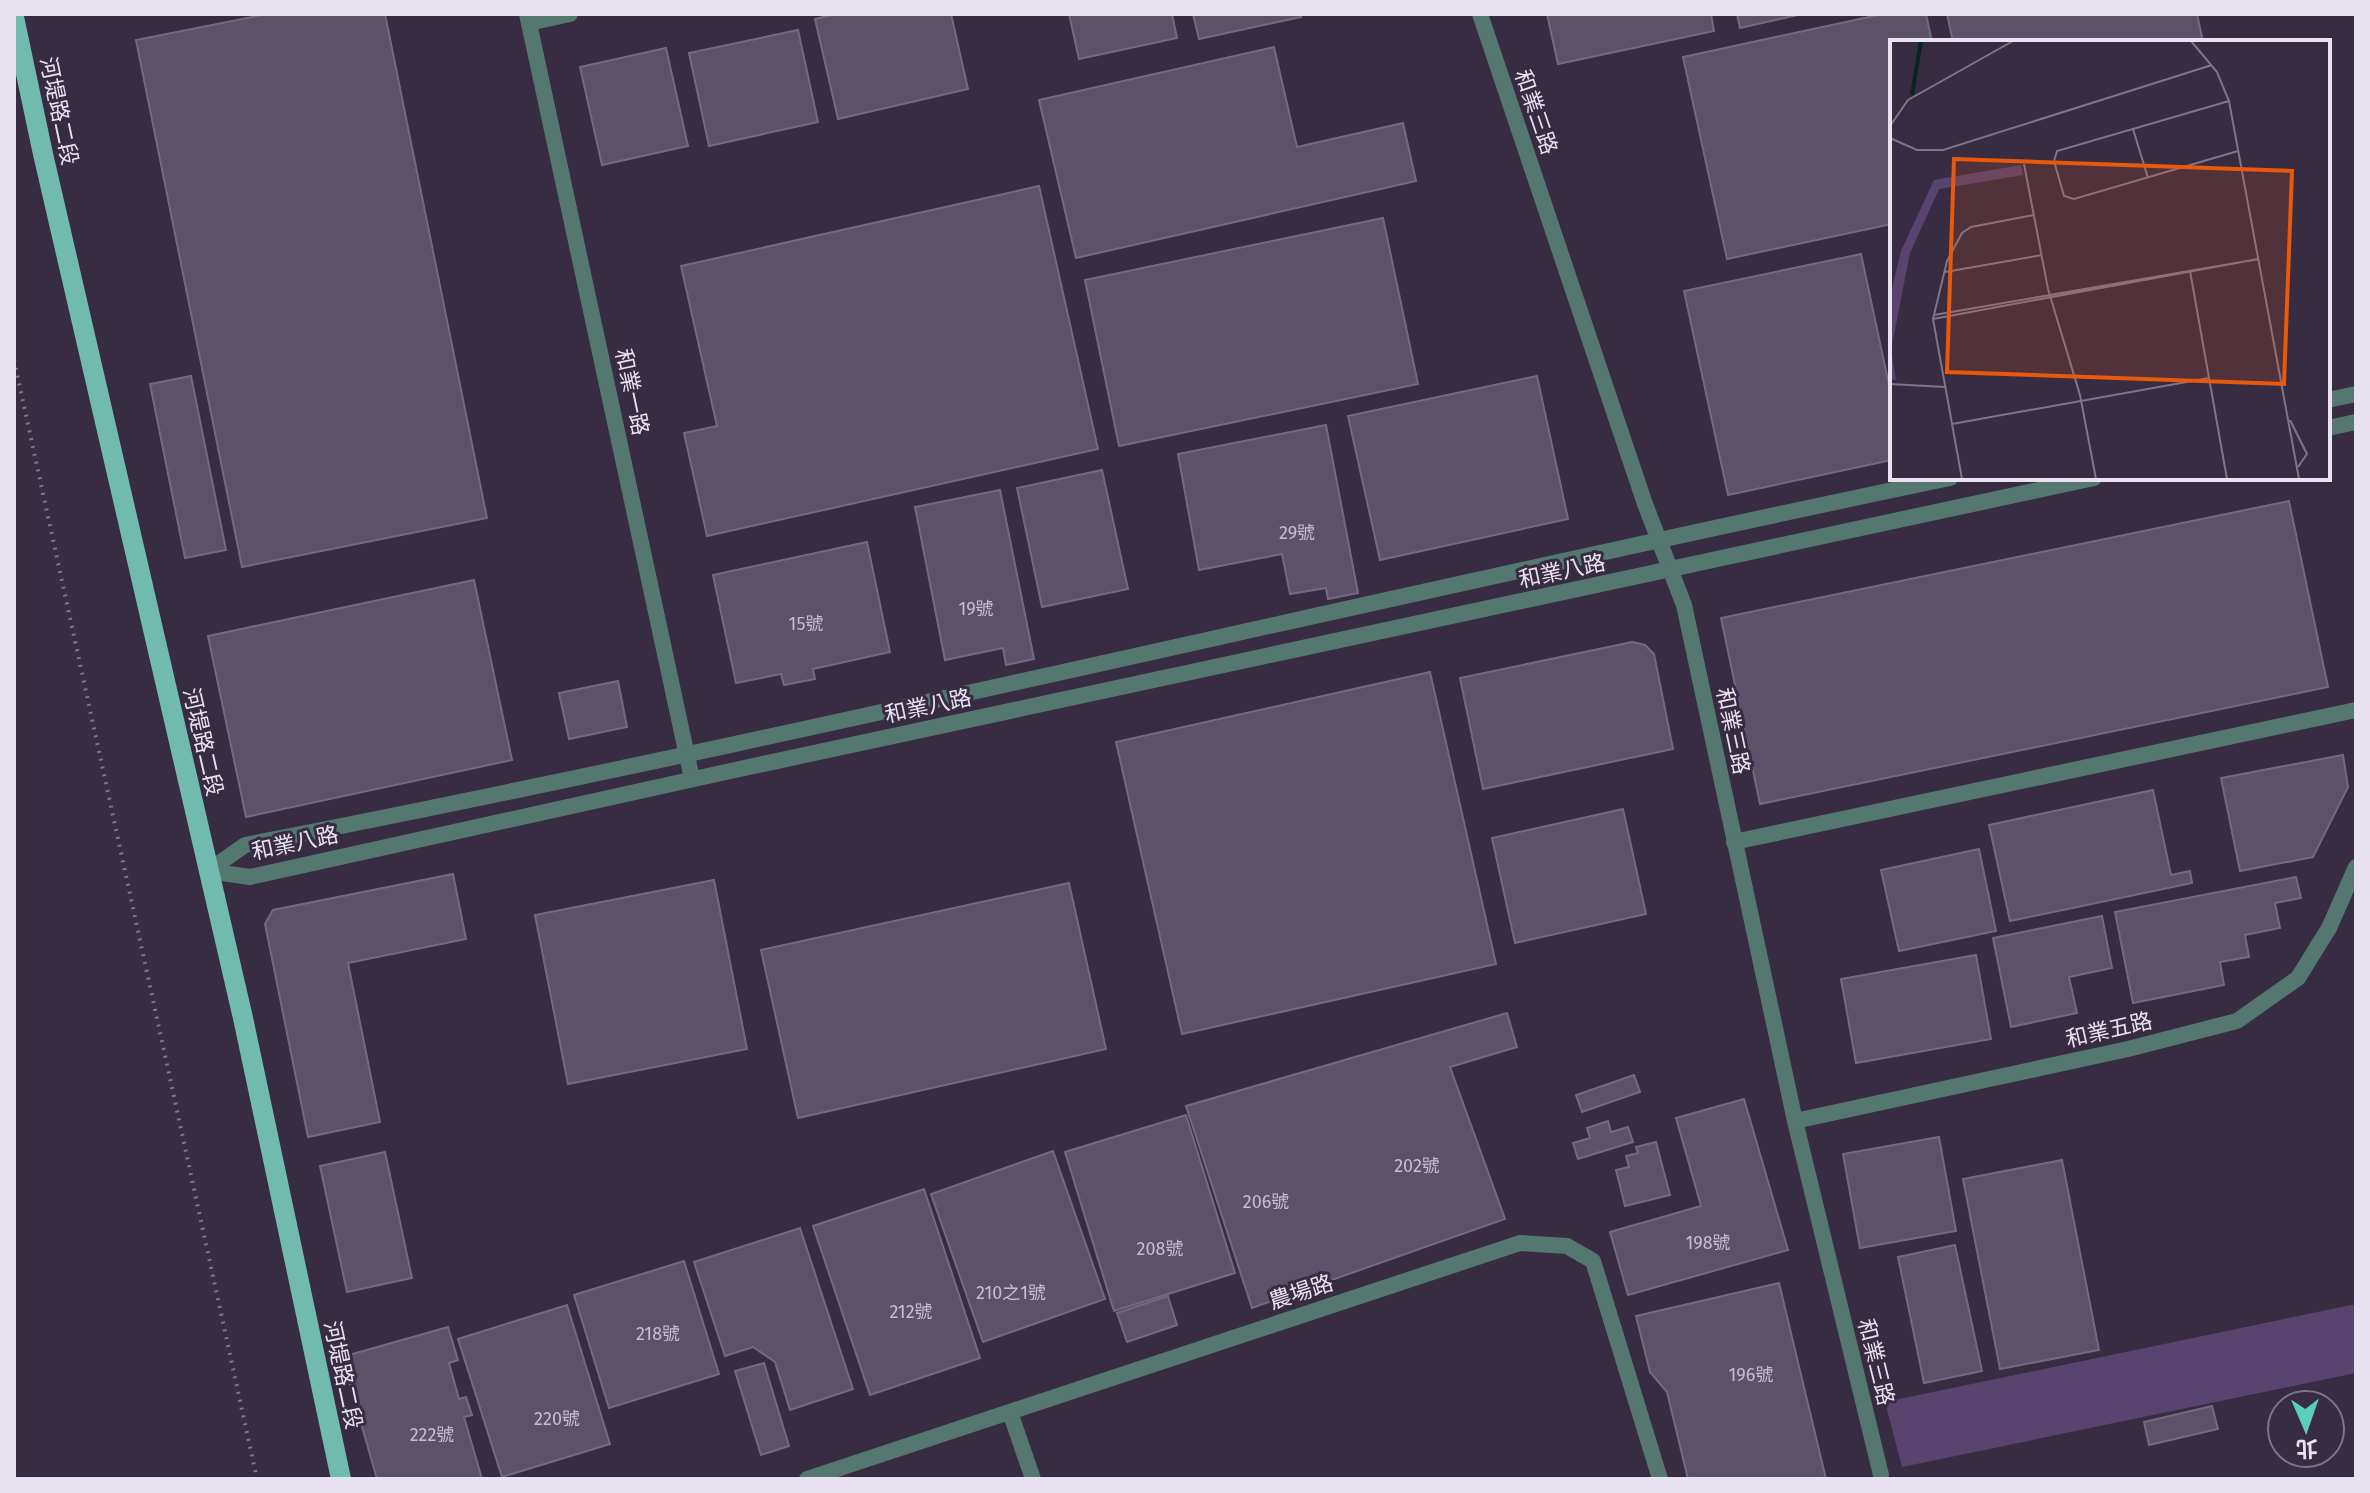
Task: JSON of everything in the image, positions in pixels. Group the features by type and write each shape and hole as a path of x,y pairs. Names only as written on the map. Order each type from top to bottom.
{"main road":[{"name":"河堤路二段","path":"14,17 246,1033 341,1479"}],"street":[{"path":"528,18 570,14"},
{"name":"和業三路","path":"1480,14 1684,605 1795,1121 1881,1475"},
{"name":"和業一路","path":"528,18 692,779"},
{"path":"2330,400 2356,394"},
{"path":"2330,428 2356,422"},
{"name":"和業八路","path":"208,871 245,845 687,753 1940,480"},
{"name":"和業八路","path":"208,871 250,877 2085,480"},
{"path":"1734,842 2356,710"},
{"name":"和業五路","path":"1795,1121 2128,1049 2237,1021 2298,978 2329,928 2356,867"},
{"name":"農場路","path":"807,1479 1520,1243 1567,1246 1593,1261 1660,1479"},
{"path":"1010,1412 1033,1479"}],"path":[{"path":"14,360 257,1479"}],"shaded area":[{"path":"2356,1304 2356,1373 2266,1389 2266,1392 1902,1467 1885,1402"}],"building":[{"path":"267,14 385,14 487,518 242,567 136,40"},
{"path":"836,14 951,14 968,89 838,119 815,19"},
{"path":"1069,14 1172,14 1177,38 1079,59"},
{"path":"1193,14 1300,14 1301,17 1199,39"},
{"path":"1547,14 1711,14 1714,31 1558,64"},
{"path":"1737,14 1802,14 1740,28"},
{"path":"1883,14 1926,14 1932,40 1890,40 1890,224 1727,259 1683,57"},
{"path":"1947,14 2197,14 2203,40 1953,40"},
{"path":"798,30 818,122 709,146 689,53"},
{"path":"1274,47 1297,147 1403,123 1416,181 1076,258 1039,100"},
{"path":"666,48 688,146 602,165 580,67"},
{"path":"1039,186 1098,449 707,536 684,433 717,426 681,266"},
{"path":"1383,218 1418,384 1119,446 1085,280"},
{"path":"1861,254 1890,390 1890,460 1728,495 1684,291"},
{"path":"191,376 226,550 185,558 150,384"},
{"path":"1537,376 1568,519 1380,560 1348,416"},
{"path":"1326,425 1358,593 1328,599 1326,588 1290,594 1282,554 1199,570 1178,454"},
{"path":"1102,470 1128,589 1042,607 1017,488"},
{"path":"1000,490 1034,659 1006,665 1003,648 945,660 915,507"},
{"path":"2289,501 2328,687 1760,804 1721,618"},
{"path":"867,542 890,652 813,669 815,679 784,685 781,674 736,683 713,575"},
{"path":"474,580 512,760 246,817 208,636"},
{"path":"1632,642 1645,645 1654,654 1673,749 1483,789 1460,678"},
{"path":"1430,672 1496,964 1182,1034 1116,742"},
{"path":"618,681 627,727 569,739 559,693"},
{"path":"2343,755 2348,787 2313,857 2240,871 2221,778"},
{"path":"2153,790 2171,875 2190,871 2192,883 2010,921 1989,825"},
{"path":"1623,809 1646,914 1515,943 1492,838"},
{"path":"1979,849 1996,931 1899,951 1881,870"},
{"path":"453,874 466,939 348,963 380,1122 308,1137 265,924 273,910"},
{"path":"2296,877 2301,898 2275,903 2280,928 2245,935 2249,957 2220,962 2224,985 2133,1003 2115,912"},
{"path":"714,880 747,1049 568,1084 535,915"},
{"path":"1069,883 1106,1049 798,1118 761,950"},
{"path":"2102,916 2112,968 2069,977 2077,1013 2011,1027 1993,938"},
{"path":"1976,955 1991,1039 1856,1063 1841,979"},
{"path":"1507,1013 1517,1047 1450,1067 1505,1219 1252,1308 1186,1106"},
{"path":"1634,1075 1640,1092 1582,1112 1576,1095"},
{"path":"1744,1099 1788,1250 1628,1295 1610,1232 1701,1206 1676,1118"},
{"path":"1186,1115 1235,1273 1114,1311 1065,1152"},
{"path":"1608,1121 1611,1132 1628,1127 1633,1142 1578,1159 1573,1143 1590,1138 1587,1128"},
{"path":"1939,1137 1956,1231 1860,1248 1843,1154"},
{"path":"1656,1142 1670,1195 1625,1206 1616,1170 1629,1167 1626,1156 1638,1153 1636,1147"},
{"path":"1053,1151 1105,1299 983,1342 931,1194"},
{"path":"385,1152 412,1278 347,1292 320,1166"},
{"path":"2062,1160 2099,1350 2000,1369 1963,1179"},
{"path":"924,1189 980,1358 870,1395 813,1226"},
{"path":"800,1228 853,1389 790,1410 775,1362 753,1347 725,1356 694,1262"},
{"path":"1955,1245 1982,1371 1924,1383 1898,1257"},
{"path":"684,1261 719,1374 609,1408 574,1295"},
{"path":"1779,1283 1826,1479 1688,1479 1667,1392 1650,1372 1636,1316"},
{"path":"1168,1296 1177,1325 1127,1342 1117,1313"},
{"path":"567,1305 610,1444 502,1477 458,1339"},
{"path":"448,1327 458,1360 449,1363 459,1399 466,1397 472,1415 464,1417 482,1479 377,1479 342,1357"},
{"path":"764,1363 789,1446 761,1455 735,1371"},
{"path":"2212,1406 2218,1429 2149,1445 2144,1422"}]}
